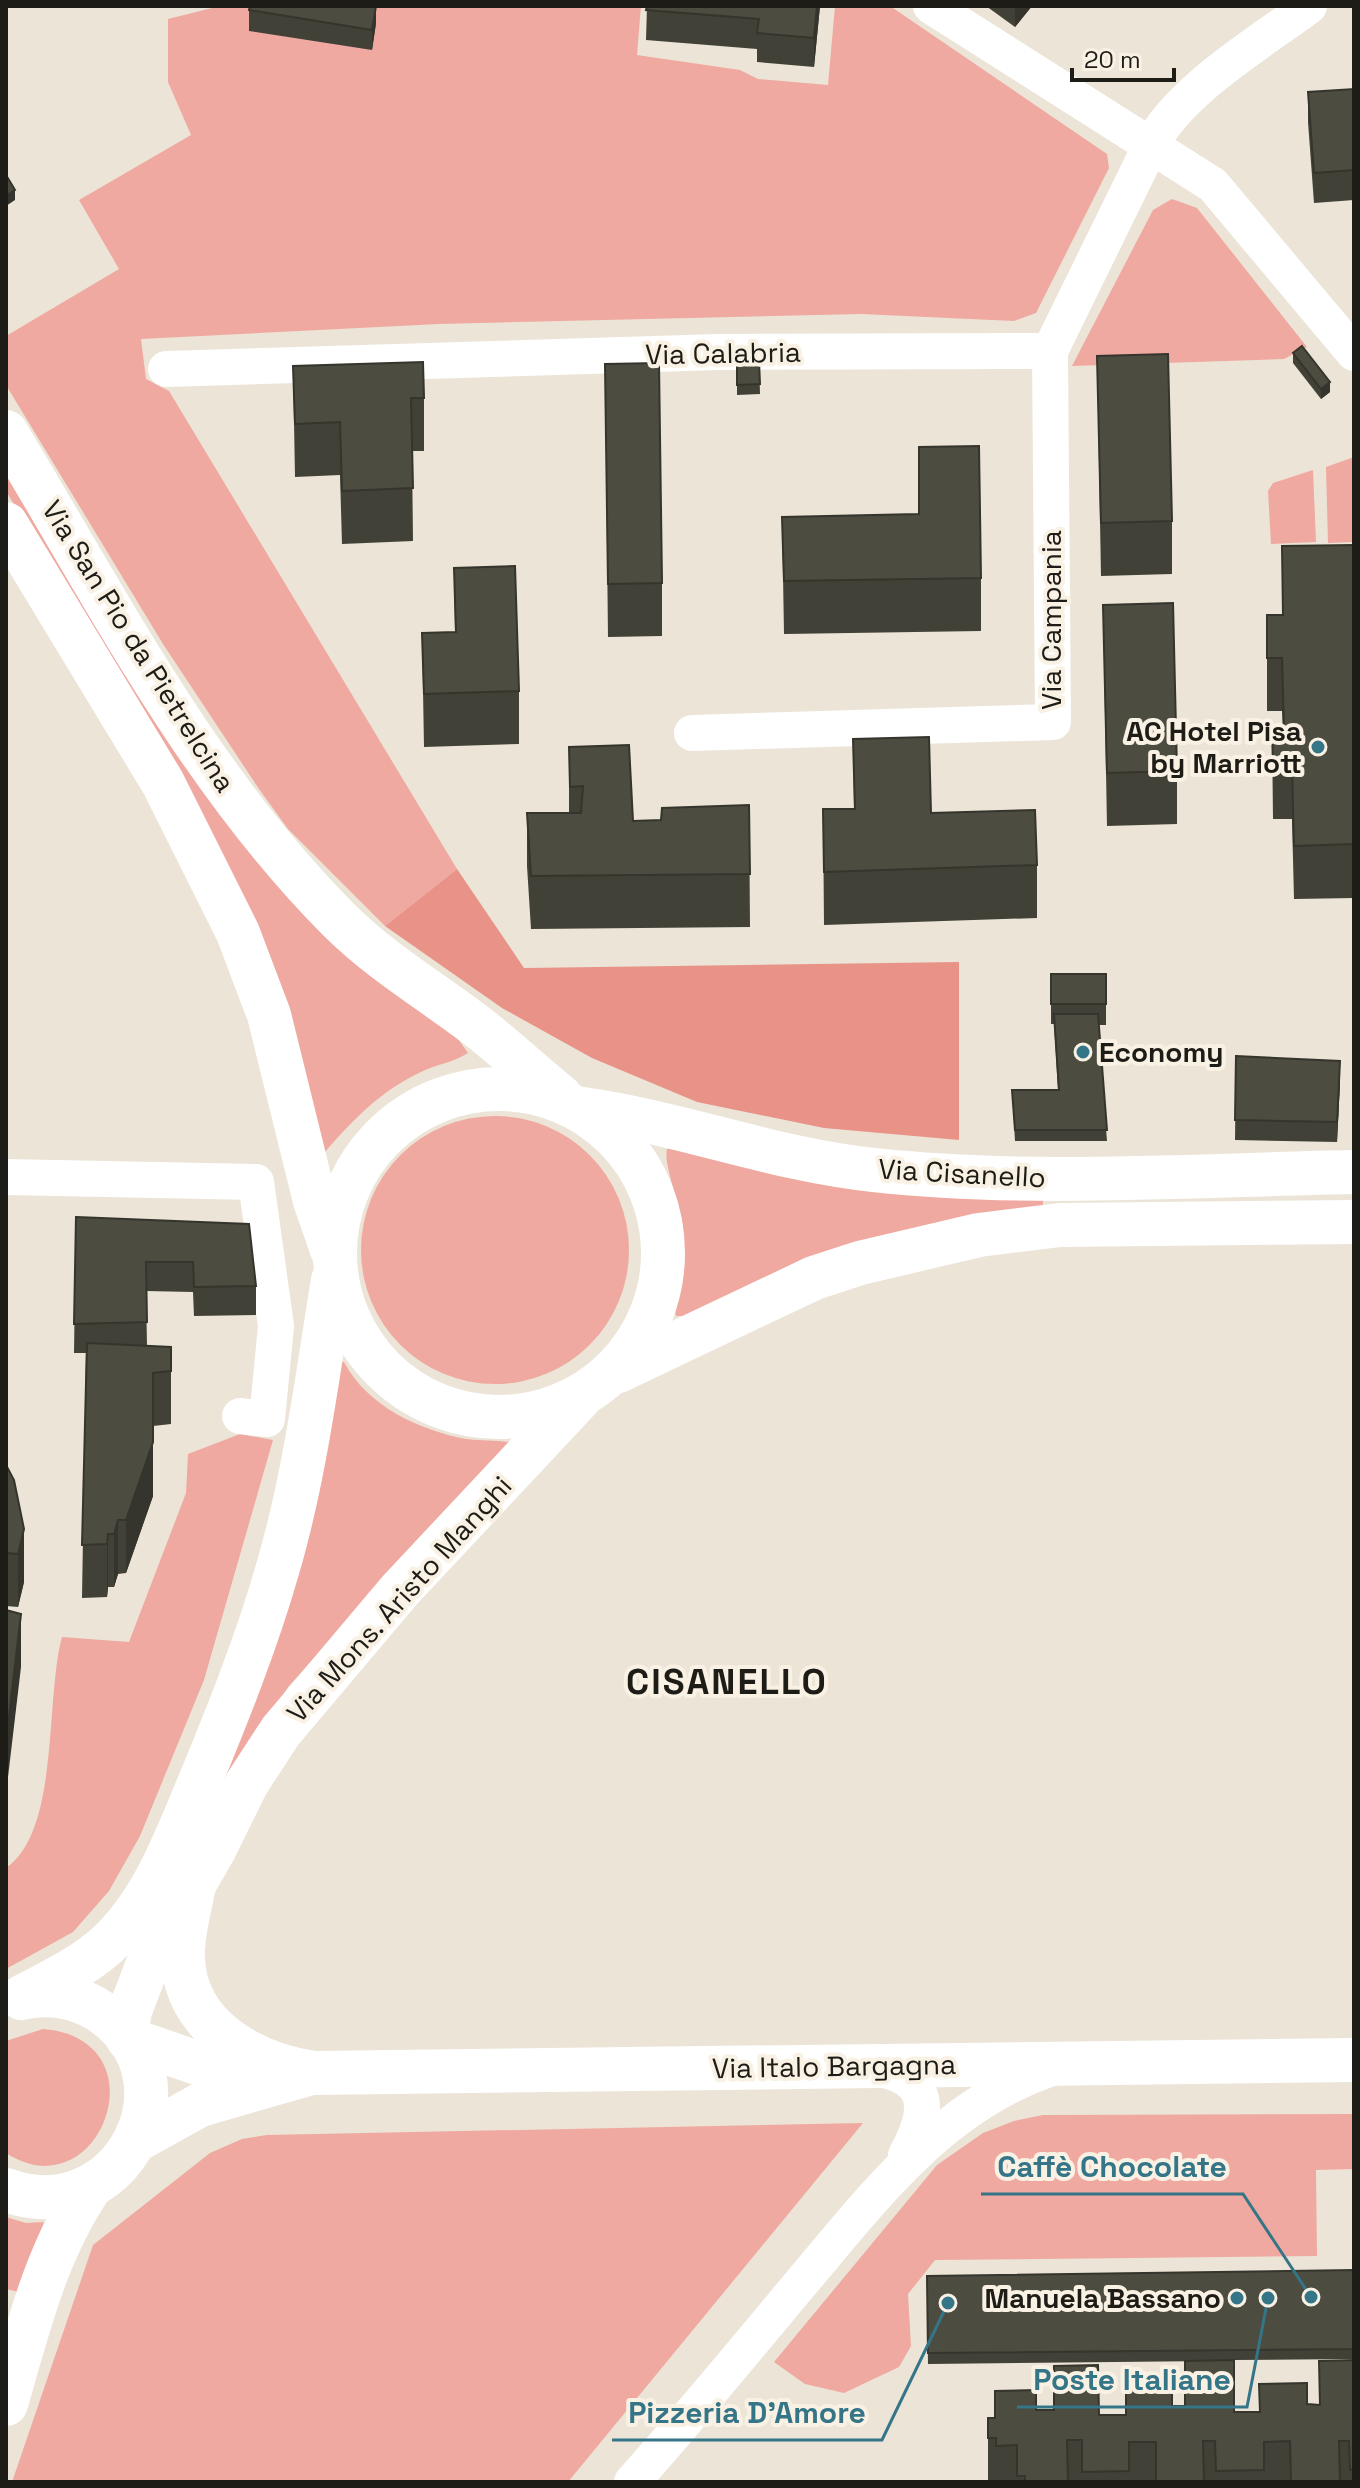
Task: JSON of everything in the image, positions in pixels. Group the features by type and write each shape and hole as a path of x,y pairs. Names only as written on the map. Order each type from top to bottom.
{"main road":[{"name":"Via San Pio da Pietrelcina","path":"6,432 198,747 290,867 339,920 386,963 477,1027 572,1106"},
{"name":"Via San Pio da Pietrelcina","path":"6,524 163,783 238,933 269,1015 315,1201 334,1262"},
{"path":"14,2000 72,1971 115,1938 137,1909 178,1833 212,1753 278,1570 309,1432 338,1215 353,1175 380,1139 416,1111 437,1100 481,1089 526,1090 572,1106"},
{"name":"Via Cisanello","path":"572,1106 630,1116 805,1158 874,1170 1063,1178 1354,1172"},
{"name":"Via Mons. Aristo Manghi","path":"127,2037 130,2011 147,1966 247,1783 297,1709 400,1590 628,1353 646,1325 662,1276 663,1243 653,1195 638,1165 607,1128 572,1106"},
{"name":"Via Cisanello","path":"334,1262 341,1301 356,1334 378,1365 424,1399 458,1411 497,1417 534,1413 814,1278 860,1263 967,1238 1060,1225 1354,1222"},
{"name":"Via Italo Bargagna","path":"194,1884 183,1947 190,1993 211,2025 222,2034 252,2055 298,2070"},
{"path":"6,2190 53,2197 91,2186 117,2167 135,2141 146,2095 139,2060 127,2037 105,2015 79,2001 51,1995 14,2000"},
{"name":"Via Italo Bargagna","path":"127,2037 197,2063 298,2070 1354,2060"},
{"name":"Via Italo Bargagna","path":"135,2141 200,2105 298,2070"},
{"path":"6,2404 43,2280 67,2223 91,2186"}],"street":[{"path":"931,6 1213,185 1354,353"},
{"path":"1050,351 1151,145 1167,120 1185,101 1309,6"},
{"name":"Via Calabria","path":"166,369 718,352 1050,351"},
{"name":"Via Campania","path":"692,733 1053,722 1050,351"},
{"path":"6,1177 256,1182 276,1326 267,1419 240,1416"},
{"path":"632,2482 902,2163 987,2096 1011,2083 1065,2063"},
{"path":"849,2065 894,2073 912,2085 921,2097 921,2126 902,2163"}],"shaded area":[{"path":"220,6 641,6 637,55 740,70 758,79 828,85 835,6 890,6 1107,154 1109,168 1036,313 1014,321 861,314 439,324 141,339 146,379 169,391 457,869 385,926 288,829 259,789 163,644 6,385 6,336 119,269 79,200 191,135 168,82 168,19"},
{"path":"1172,199 1197,208 1307,347 1284,359 1072,366 1153,210"},
{"path":"1354,457 1354,542 1328,543 1326,467"},
{"path":"6,461 172,737 454,1033 468,1053 421,1072 392,1088 357,1118 324,1153 207,826 6,491"},
{"path":"1313,470 1316,542 1271,544 1268,491 1273,483"},
{"path":"457,869 524,968 959,962 959,1140 824,1128 697,1102 592,1058 502,1008 385,926"},
{"path":"508,1116 546,1126 570,1138 590,1155 607,1175 619,1199 627,1224 627,1276 619,1301 607,1325 590,1345 570,1362 546,1374 521,1382 482,1384 444,1374 420,1362 391,1335 371,1301 363,1276 361,1237 371,1199 383,1175 410,1146 444,1126 469,1118"},
{"path":"678,1143 1043,1196 1043,1209 688,1316 676,1316 675,1295 683,1228 666,1156 667,1149"},
{"path":"336,1360 344,1362 366,1391 396,1414 448,1435 509,1442 288,1687 216,1803"},
{"path":"240,1434 273,1440 204,1680 140,1836 109,1891 73,1932 6,1969 6,1868 23,1850 35,1825 43,1795 62,1637 129,1642 186,1493 188,1454"},
{"path":"43,2029 80,2040 102,2061 110,2089 106,2118 91,2143 69,2161 40,2166 6,2153 6,2041"},
{"path":"1354,2114 1354,2169 1316,2170 1317,2256 935,2260 908,2294 911,2346 899,2367 844,2393 805,2384 774,2362 937,2165 983,2133 1014,2121 1043,2115"},
{"path":"863,2123 568,2482 12,2482 93,2245 210,2153 242,2139 267,2135"},
{"path":"6,2217 26,2223 44,2222 19,2292 6,2289"}],"building":[{"path":"250,6 376,6 372,30 249,10"},
{"path":"647,6 817,6 814,38 757,33 759,19 646,10"},
{"path":"1354,89 1354,170 1314,173 1308,92"},
{"path":"6,175 15,190 6,196"},
{"path":"1302,346 1330,382 1321,389 1293,353"},
{"path":"1168,354 1172,521 1101,523 1097,356"},
{"path":"759,361 760,384 737,385 737,362"},
{"path":"423,362 424,398 411,398 413,488 342,491 340,422 295,424 293,366"},
{"path":"659,363 662,583 608,584 605,364"},
{"path":"979,446 981,578 784,581 782,517 919,514 919,447"},
{"name":"AC Hotel Pisa by Marriott","path":"1354,545 1354,844 1294,846 1292,766 1273,766 1272,730 1284,730 1282,658 1267,658 1267,615 1283,615 1282,546"},
{"path":"515,566 519,691 424,694 422,633 456,632 454,568"},
{"path":"1173,603 1177,771 1107,773 1103,605"},
{"path":"929,737 931,813 1035,810 1037,865 824,872 823,809 855,809 853,739"},
{"path":"629,745 633,821 661,820 662,808 749,805 750,874 531,876 527,813 581,813 583,786 570,787 569,747"},
{"path":"1051,974 1106,974 1106,1004 1051,1004"},
{"path":"1054,1014 1098,1014 1107,1130 1015,1130 1012,1090 1059,1090"},
{"path":"1236,1056 1340,1061 1337,1122 1235,1120"},
{"path":"76,1217 249,1224 256,1286 194,1287 193,1262 146,1262 147,1322 74,1324"},
{"path":"87,1343 171,1347 171,1371 153,1373 153,1442 126,1520 118,1520 114,1534 108,1534 107,1544 82,1545"},
{"path":"6,1465 14,1480 24,1529 18,1554 6,1553"},
{"path":"6,1610 21,1614 6,1741"},
{"path":"1354,2270 1354,2349 928,2353 927,2276"},
{"path":"1234,2360 1234,2412 1260,2412 1259,2384 1307,2383 1307,2404 1320,2405 1319,2361 1354,2360 1354,2469 1350,2470 1349,2441 1339,2441 1340,2482 1291,2482 1290,2441 1264,2442 1264,2470 1216,2471 1215,2441 1203,2441 1204,2482 1156,2482 1156,2442 1129,2442 1129,2471 1082,2472 1082,2440 1067,2440 1068,2482 1025,2482 1025,2476 1017,2476 1017,2445 996,2446 996,2438 988,2438 988,2418 995,2418 995,2391 1036,2390 1036,2410 1054,2410 1054,2366 1098,2365 1099,2415 1126,2415 1126,2385 1172,2385 1172,2406 1185,2406 1185,2361"}],"place":[{"name":"AC Hotel Pisa by Marriott","path":"1318,747"},
{"name":"Economy","path":"1083,1052"},
{"name":"Caffè Chocolate","path":"1311,2297"},
{"name":"Manuela Bassano","path":"1237,2298"},
{"name":"Poste Italiane","path":"1268,2298"},
{"name":"Pizzeria D'Amore","path":"948,2303"}],"district":[{"name":"CISANELLO","path":"727,1681"}]}
